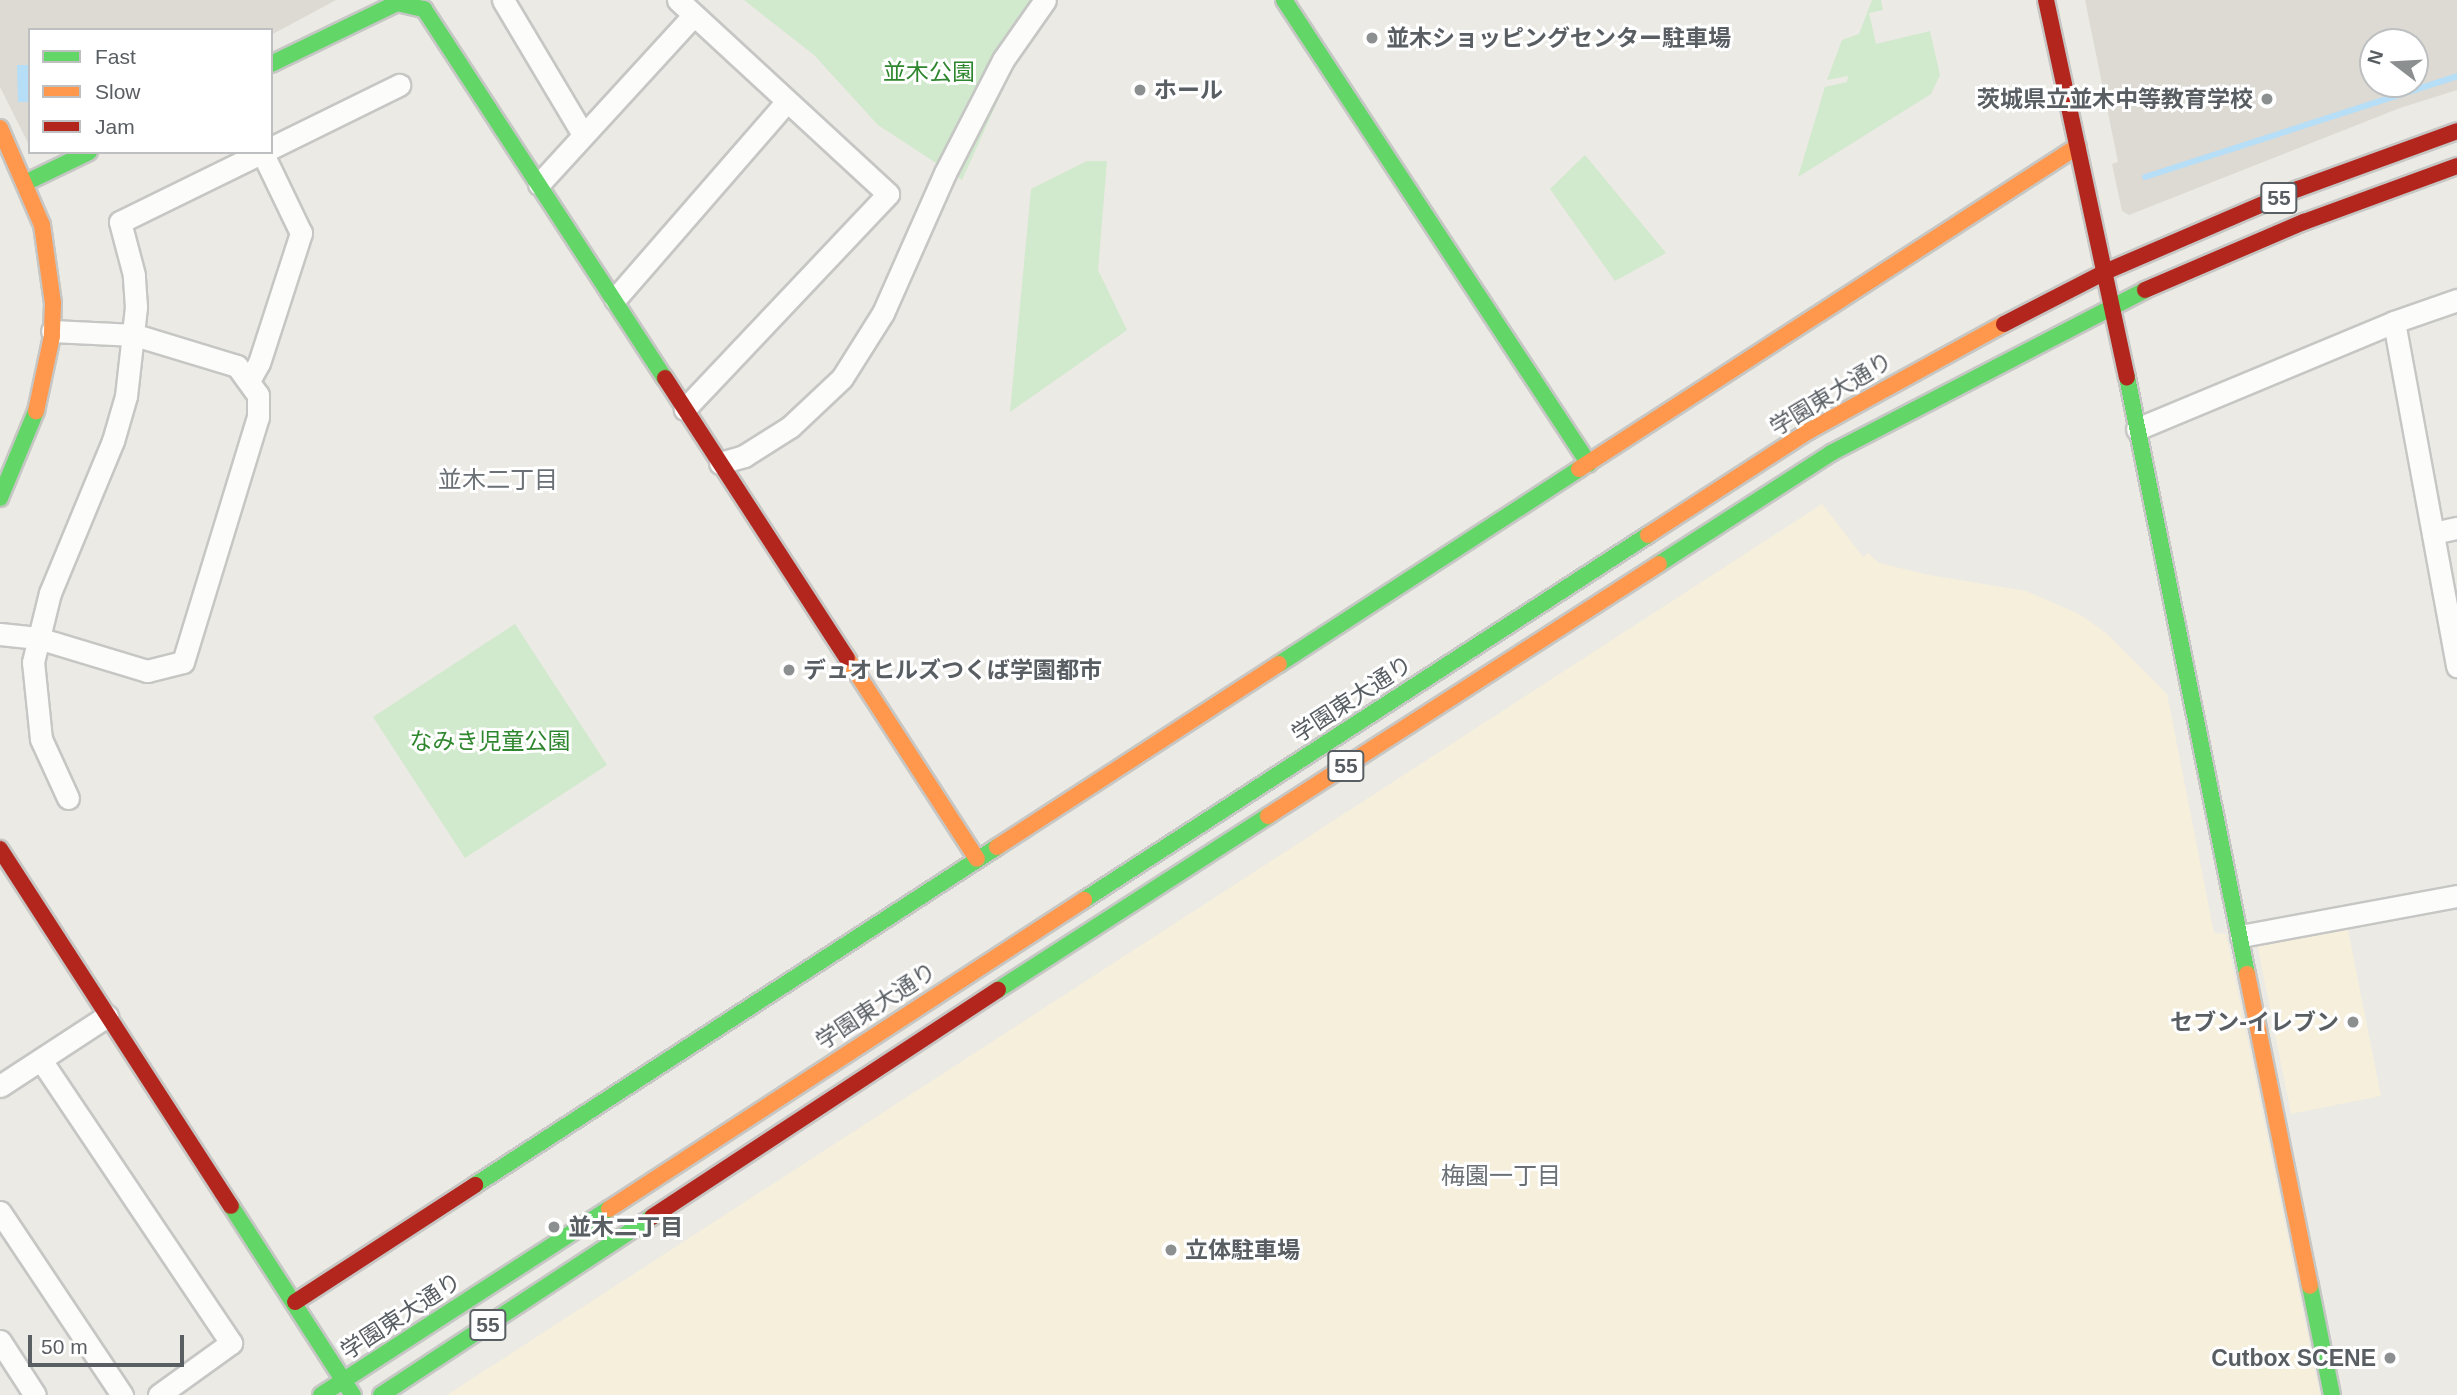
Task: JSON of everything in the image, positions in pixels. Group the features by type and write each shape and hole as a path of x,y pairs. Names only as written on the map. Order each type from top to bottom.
{"street":[{"path":"503,0 583,134"},
{"path":"678,0 888,194 685,409"},
{"path":"720,463 744,456 790,427 842,378 883,313 945,173 1003,60 1045,0"},
{"path":"1284,0 1588,464"},
{"path":"2046,0 2112,304 2332,1395"},
{"path":"273,63 397,3 424,9 977,859"},
{"path":"539,184 694,15"},
{"path":"273,147 399,85"},
{"path":"615,299 787,101"},
{"path":"0,128 27,182 51,266 52,331 39,402 0,498"},
{"name":"学園東大通り","path":"321,1395 1809,431 1925,365 2105,272 2298,189 2457,131"},
{"path":"295,1302 2078,146"},
{"path":"27,182 85,154"},
{"path":"68,798 41,739 34,684 38,638 50,593 113,441 135,335 134,275 120,222 258,154"},
{"path":"250,379 260,363 301,233 263,154"},
{"name":"55","path":"381,1395 945,1024 1831,453 2112,304 2304,222 2457,166"},
{"path":"2137,429 2394,322 2457,300"},
{"path":"2394,322 2457,666"},
{"path":"0,634 38,638 147,671 183,662 258,417 258,395 250,379 237,366 135,335 52,331"},
{"path":"2433,533 2457,528"},
{"path":"0,849 353,1395"},
{"path":"2241,936 2457,896"},
{"path":"0,1086 107,1016"},
{"path":"41,1060 231,1343 159,1395"},
{"path":"0,1212 122,1395"},
{"path":"0,1340 35,1395"}],"shaded area":[{"path":"0,0 336,0 273,34 273,28 28,28 28,143 0,87"},
{"name":"茨城県立並木中等教育学校","path":"2085,0 2457,0 2457,90 2400,108 2129,215 2122,211 2112,164 2118,162"},
{"path":"1822,504 1863,557 1868,553 1879,563 1929,575 2026,591 2079,614 2106,633 2167,694 2214,933 2226,934 2320,1395 447,1395"},
{"path":"2347,925 2381,1096 2291,1114 2257,944"}],"green space":[{"name":"並木公園","path":"744,0 1049,0 1037,14 962,180 878,125 814,55"},
{"path":"1872,0 1881,0 1883,10 1869,13 1876,44 1930,31 1940,75 1931,94 1798,177 1825,87 1847,82 1848,76 1827,80 1842,40 1859,34"},
{"path":"1585,155 1666,253 1615,281 1550,189"},
{"path":"1087,161 1107,161 1098,270 1127,330 1010,412 1031,189"},
{"name":"なみき児童公園","path":"515,624 607,765 465,858 373,717"}],"water":[{"path":"17,65 28,65 28,102 18,102"}],"waterway":[{"path":"2145,177 2457,76"}],"traffic: fast":[{"path":"1284,0 1589,464"},
{"path":"273,63 397,3 424,9 665,378"},
{"path":"27,182 85,154"},
{"path":"1659,564 1831,453 2145,290"},
{"path":"2127,377 2247,974"},
{"path":"0,498 36,411"},
{"path":"1279,664 1579,469"},
{"path":"1084,900 1648,535"},
{"path":"998,990 1268,816"},
{"path":"475,1185 997,847"},
{"path":"231,1206 353,1395"},
{"path":"321,1395 609,1209"},
{"path":"381,1395 652,1217"},
{"path":"2310,1286 2332,1395"}],"traffic: slow":[{"path":"0,128 42,225 53,303 52,336 36,411"},
{"path":"1579,469 2078,146"},
{"path":"1648,535 1809,431 2004,324"},
{"path":"1268,816 1659,564"},
{"path":"847,658 977,859"},
{"path":"997,847 1279,664"},
{"path":"609,1209 1084,900"},
{"path":"2247,974 2310,1286"}],"traffic: jam":[{"path":"2046,0 2127,377"},
{"path":"2004,324 2105,272 2298,189 2457,131"},
{"path":"2145,290 2304,222 2457,166"},
{"path":"665,378 847,658"},
{"path":"0,849 231,1206"},
{"path":"652,1217 998,990"},
{"path":"295,1302 475,1185"}],"place":[{"name":"並木ショッピングセンター駐車場","path":"1372,38"},
{"name":"ホール","path":"1140,90"},
{"name":"茨城県立並木中等教育学校","path":"2267,99"},
{"name":"デュオヒルズつくば学園都市","path":"789,670"},
{"name":"セブン-イレブン","path":"2353,1022"},
{"name":"並木二丁目","path":"554,1227"},
{"name":"立体駐車場","path":"1171,1250"},
{"name":"Cutbox SCENE","path":"2390,1358"}],"district":[{"name":"並木二丁目","path":"498,480"},
{"name":"梅園一丁目","path":"1501,1176"}]}
